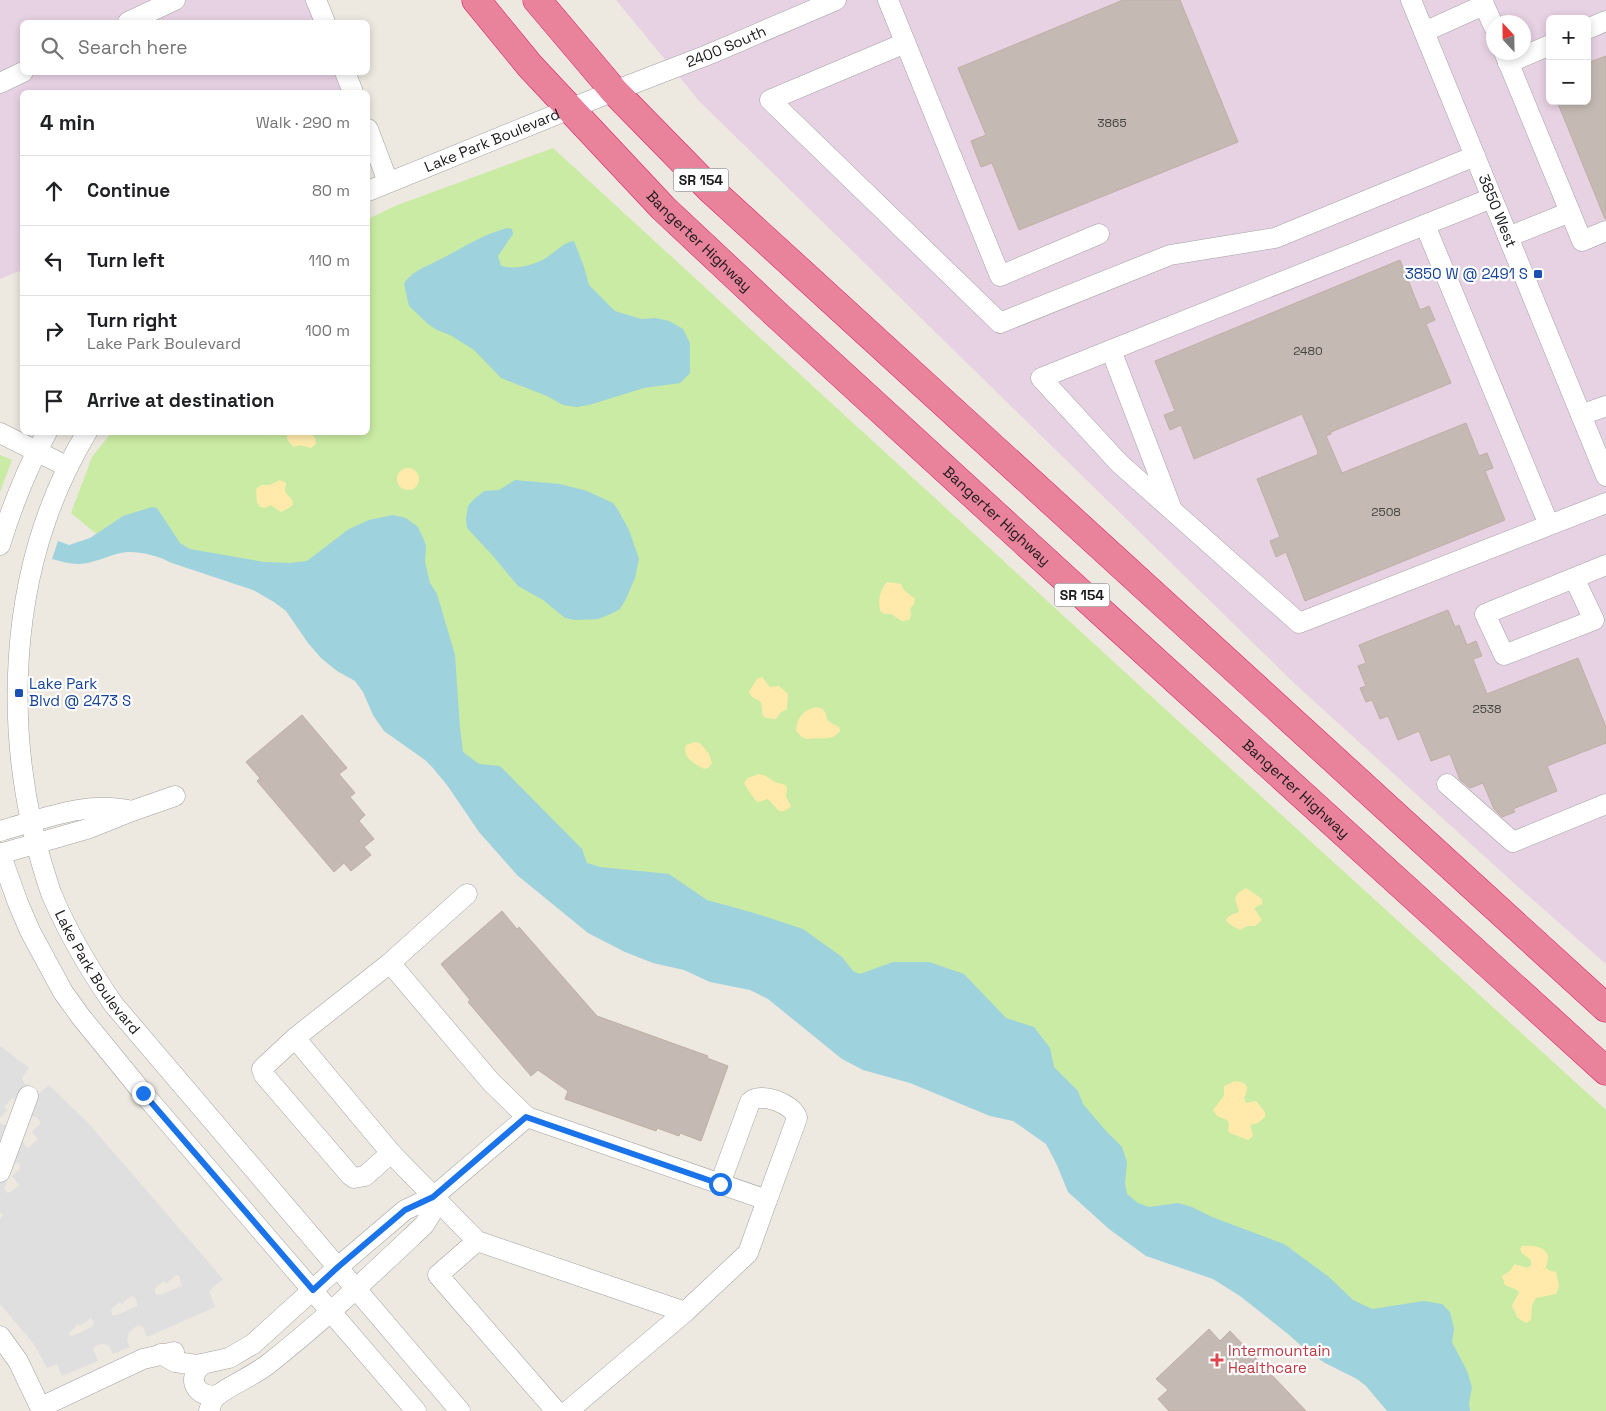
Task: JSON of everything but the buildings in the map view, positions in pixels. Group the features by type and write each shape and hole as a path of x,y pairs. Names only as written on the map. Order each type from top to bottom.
{"highway":[{"name":"Bangerter Highway","path":"476,0 530,66 663,208 776,314 1286,781 1606,1071"},
{"name":"SR 154","path":"537,0 614,90 680,160 743,220 1606,1008"}],"street":[{"path":"132,20 175,0"},
{"path":"316,0 324,20"},
{"name":"2400 South","path":"614,90 710,54 836,0"},
{"path":"888,0 1000,276 1099,234"},
{"name":"3850 West","path":"1411,0 1606,476"},
{"path":"1424,32 1483,2 1489,15"},
{"path":"1591,27 1606,21"},
{"path":"905,43 770,100 1000,323 1170,255 1275,238 1475,156"},
{"path":"1531,51 1546,46"},
{"path":"1507,60 1582,241 1606,231"},
{"path":"0,83 20,73"},
{"path":"346,75 352,90"},
{"name":"Lake Park Boulevard","path":"370,189 614,90"},
{"path":"370,134 388,182"},
{"path":"1492,198 1041,378 1119,464 1299,623 1606,502"},
{"path":"1508,237 1570,212"},
{"path":"1425,225 1549,525"},
{"path":"1111,350 1173,511"},
{"path":"1581,415 1606,406"},
{"path":"0,433 68,467"},
{"path":"0,545 14,505 37,451 46,435"},
{"name":"Lake Park Boulevard","path":"85,435 68,467 44,520 24,588 16,634 12,696 17,767 28,824 50,893 93,975 114,1005 460,1411"},
{"path":"1574,578 1594,620 1504,655 1484,614 1606,565"},
{"path":"1446,784 1514,842 1606,804"},
{"path":"175,796 87,829 0,853 18,903 30,931 63,992 81,1017 143,1093 416,1411"},
{"path":"0,831 90,807 117,807 132,811"},
{"path":"391,1153 365,1176 354,1178 264,1075 262,1069 295,1038 390,963 467,894"},
{"path":"390,963 491,1082 526,1117 766,1200"},
{"path":"295,1038 391,1153 477,1241 686,1312"},
{"path":"0,1172 28,1096"},
{"path":"568,1411 686,1312 748,1254 797,1118 790,1107 764,1097 758,1097 750,1102 720,1184"},
{"path":"433,1197 432,1212 424,1225 331,1311 266,1366 218,1401 206,1396 197,1389 194,1377 198,1367 229,1358 252,1344 405,1210 433,1197 526,1117"},
{"path":"477,1241 438,1274 556,1411"},
{"path":"0,1336 9,1361 42,1409 143,1359 161,1354 180,1353 206,1364"}],"shaded area":[{"path":"0,0 307,0 314,20 20,20 20,75 335,75 341,90 20,90 20,271 0,279"},
{"path":"616,0 1606,0 1606,964 1516,885 1294,683 699,101"},
{"path":"0,1046 29,1068 22,1078 24,1083 39,1094 49,1085 89,1124 223,1279 209,1291 215,1307 147,1337 143,1327 138,1325 129,1332 127,1340 130,1347 113,1354 109,1346 105,1344 96,1345 93,1349 98,1361 62,1376 57,1364 47,1368 33,1343 0,1304 0,1220 3,1215 0,1212 0,1123 3,1125 8,1124 16,1100 12,1098 4,1107 7,1110 0,1118","holes":["31,1116 36,1117 41,1123 32,1132 38,1139 28,1148 22,1140","16,1162 20,1164 20,1169 12,1176 19,1185 7,1193 4,1189 12,1166","176,1275 179,1276 182,1286 160,1295 155,1294 155,1288 164,1281 166,1284","131,1296 135,1297 137,1306 117,1315 112,1315 112,1308 120,1302 122,1304","91,1318 94,1323 92,1327 72,1336 69,1335 78,1324 80,1326"]}],"green space":[{"path":"553,148 1606,1110 1606,1411 1424,1411 1164,1232 1020,1108 585,894 275,580 99,536 71,513 92,457 109,435 370,435 370,218 395,206"},
{"path":"0,455 12,460 0,492"}],"sand":[{"path":"286,435 313,435 316,444 311,448 300,445 294,447 288,441"},
{"path":"408,468 418,475 419,479 412,489 408,490 398,483 397,479 404,469"},
{"path":"280,480 286,483 285,492 293,501 292,506 281,512 271,505 265,508 260,507 257,502 256,489 261,485 270,485"},
{"path":"887,582 901,584 904,590 915,599 910,609 911,615 909,620 902,621 891,614 881,612 880,596"},
{"path":"762,677 770,687 779,686 788,694 787,709 780,713 776,719 764,717 761,702 752,697 749,692 757,679"},
{"path":"817,707 824,710 828,721 839,727 840,731 833,737 807,739 796,731 799,718 804,712"},
{"path":"695,742 700,743 709,754 712,763 708,768 704,769 687,757 686,745"},
{"path":"759,774 785,785 787,788 786,797 791,806 789,809 779,811 768,799 758,802 755,799 744,783 748,778"},
{"path":"1246,888 1262,899 1262,904 1254,908 1262,920 1255,926 1247,926 1240,930 1229,924 1226,920 1229,916 1239,912 1235,898 1238,893"},
{"path":"1235,1081 1247,1086 1244,1098 1246,1103 1256,1101 1265,1112 1265,1117 1258,1123 1250,1125 1253,1135 1248,1140 1230,1133 1227,1120 1217,1116 1213,1110 1224,1096 1224,1086"},
{"path":"1522,1246 1537,1247 1544,1250 1548,1258 1546,1268 1556,1272 1559,1286 1556,1294 1536,1298 1532,1305 1531,1320 1526,1323 1518,1318 1512,1306 1519,1292 1505,1285 1502,1276 1510,1271 1515,1264 1526,1268 1531,1266 1531,1260 1520,1249"}],"water":[{"path":"507,228 512,229 513,234 498,256 501,266 520,267 533,264 545,259 564,245 574,241 589,285 615,311 641,319 656,318 669,321 683,329 690,343 690,373 680,383 644,388 589,405 577,407 563,405 547,396 501,378 474,350 428,324 409,306 404,284 411,275 474,241"},
{"path":"515,480 560,484 587,491 613,503 629,530 639,559 635,578 620,609 598,619 575,620 565,618 543,600 518,586 467,528 468,506 473,500 484,491 499,490"},
{"path":"152,507 157,508 180,543 190,549 264,562 290,563 307,561 349,529 369,520 393,515 406,518 418,527 426,545 425,562 430,583 437,594 455,655 463,752 479,764 500,766 582,849 587,863 600,867 669,874 707,900 803,929 842,957 853,971 860,974 893,962 929,962 964,974 1006,1018 1034,1027 1050,1048 1054,1067 1078,1091 1083,1104 1122,1147 1127,1162 1125,1183 1127,1194 1138,1203 1149,1207 1178,1203 1284,1244 1329,1277 1353,1300 1372,1309 1424,1301 1442,1304 1450,1312 1454,1329 1452,1342 1467,1371 1472,1387 1469,1403 1470,1411 1387,1411 1366,1386 1307,1351 1240,1296 1213,1279 1146,1256 1109,1229 1068,1192 1046,1144 1013,1121 990,1116 910,1083 863,1070 842,1059 768,999 750,990 710,982 684,970 653,963 625,952 588,933 517,875 479,832 447,785 432,767 384,731 355,681 337,671 321,658 286,611 274,602 253,590 151,555 124,552 83,564 52,559 58,541 69,545 90,538 123,516"}],"place":[{"name":"3850 W @ 2491 S","path":"1538,274"},
{"name":"Lake Park Blvd @ 2473 S","path":"19,693"},
{"name":"Intermountain Healthcare","path":"1217,1360"}],"route":[{"path":"143,1093 313,1290 405,1210 433,1197 526,1117 720,1184"}]}
